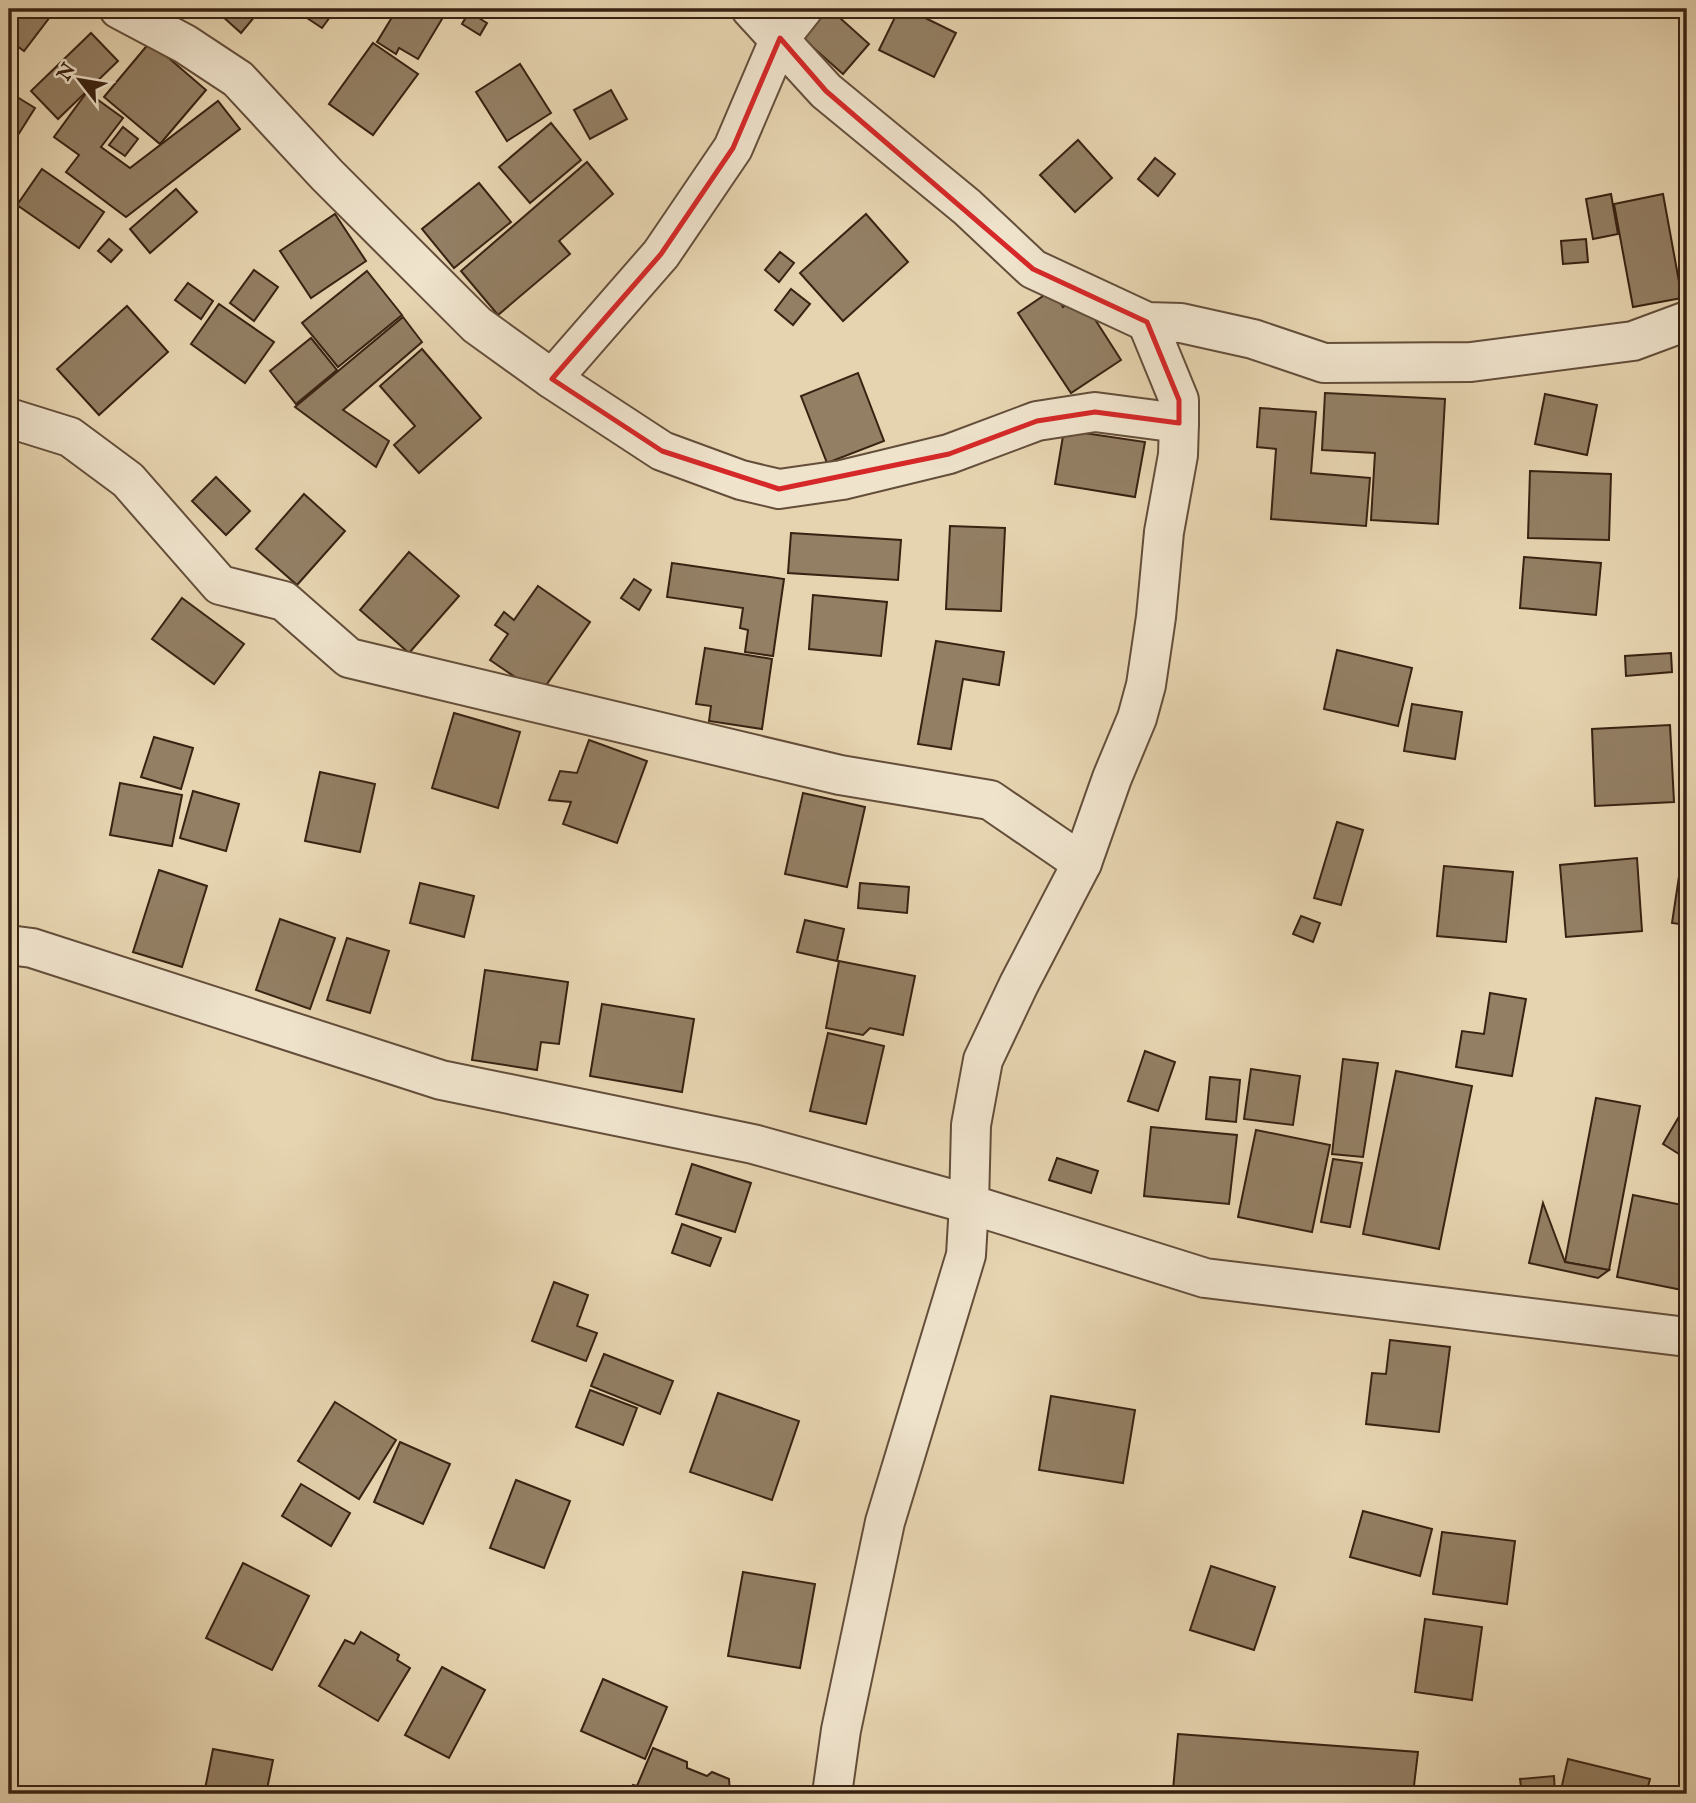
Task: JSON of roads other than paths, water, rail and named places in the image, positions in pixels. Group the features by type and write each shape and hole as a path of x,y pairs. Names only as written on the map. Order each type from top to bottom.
{"street":[{"path":"119,9 185,44 238,79 327,175 477,325 552,379 662,451 741,480 779,489 842,480 949,454 1037,421 1095,412 1179,424"},
{"path":"751,9 826,91 967,207 1033,269 1147,322 1181,323 1253,339 1324,363 1471,362 1633,341 1687,321"},
{"path":"552,379 661,254 733,148 780,38 803,9"},
{"path":"832,1794 841,1730 885,1522 966,1255 971,1125 983,1060 1082,863 1112,778 1138,718 1146,685 1164,532 1178,455 1179,424 1179,400 1147,322"},
{"path":"9,418 70,438 128,480 220,585 284,601 349,658 840,775 990,800 1082,863"},
{"path":"9,945 32,948 441,1080 753,1144 969,1204 1205,1278 1687,1337"}]}
